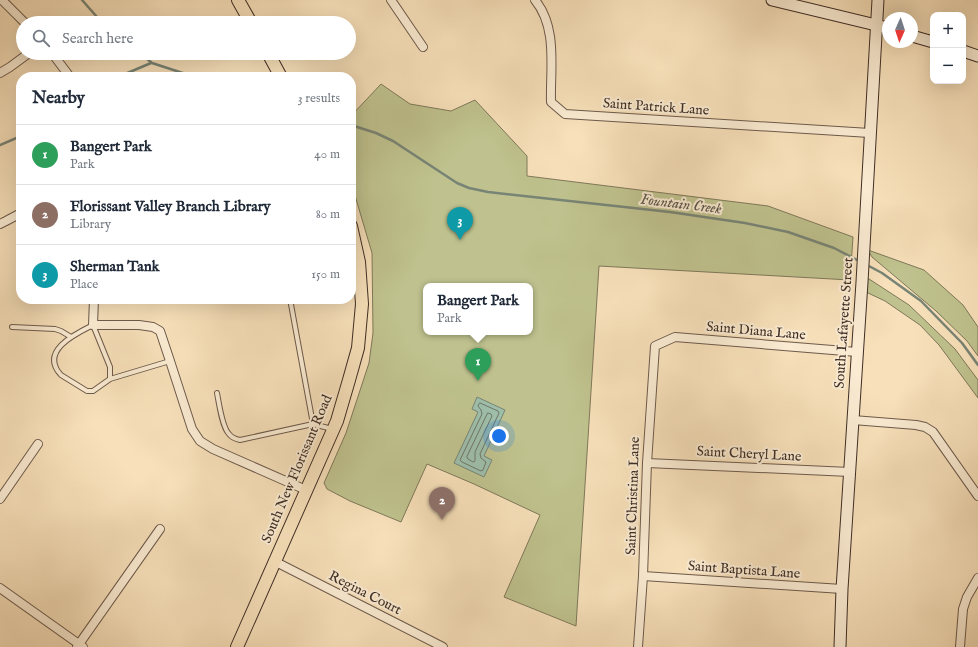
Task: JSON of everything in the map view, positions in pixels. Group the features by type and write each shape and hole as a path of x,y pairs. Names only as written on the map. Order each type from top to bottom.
{"main road":[{"path":"238,0 247,16"},
{"path":"272,60 278,72"},
{"name":"South New Florissant Road","path":"237,647 337,421 350,380 358,348 362,304 359,262 356,248"}],"street":[{"path":"2,0 18,16"},
{"path":"391,0 423,46"},
{"name":"Saint Patrick Lane","path":"535,0 541,7 549,30 552,62 550,86 551,102 565,114 870,133"},
{"path":"772,0 882,26"},
{"name":"South Lafayette Street","path":"840,647 842,589 862,282 878,0"},
{"path":"918,38 930,41"},
{"path":"966,53 978,56"},
{"path":"0,73 19,60"},
{"path":"57,60 66,72"},
{"path":"0,224 16,216"},
{"path":"94,304 93,325 153,326 160,331 192,429 200,441 306,490"},
{"name":"Saint Diana Lane","path":"655,346 675,337 857,352"},
{"name":"Saint Christina Lane","path":"638,647 643,576 647,463 655,346"},
{"path":"853,420 925,427 933,432 978,496"},
{"path":"0,499 38,444"},
{"name":"Saint Cheryl Lane","path":"647,463 850,472"},
{"path":"0,588 80,646 160,529"},
{"name":"Regina Court","path":"274,562 443,647"},
{"name":"Saint Baptista Lane","path":"643,576 842,589"},
{"path":"960,647 964,609 967,597 978,578"}],"lane":[{"path":"291,304 313,424"},
{"path":"110,379 110,367 93,325 70,337 55,353 55,365 61,375 90,392 97,389 110,379 170,361"},
{"path":"12,327 55,329 70,337"},
{"path":"217,393 225,428 228,434 240,440 313,424 333,430"}],"green space":[{"path":"381,84 410,104 451,111 475,100 527,156 527,176 768,206 853,237 850,280 599,266 576,626 504,597 540,515 427,464 401,522 350,501 327,489 324,483 346,433 369,363 373,333 372,253 356,199 356,111"},
{"path":"868,250 924,270 963,305 978,327 978,356 967,341 936,311 872,257"},
{"path":"866,277 909,305 955,349 978,380 978,398 939,345 920,325 885,301 866,292"}],"water":[{"path":"477,397 505,410 484,456 492,460 484,477 454,463 478,412 472,409"}],"waterway":[{"name":"Fountain Creek","path":"82,0 96,16"},
{"name":"Fountain Creek","path":"148,60 152,63 180,72"},
{"path":"130,72 151,63"},
{"name":"Fountain Creek","path":"356,127 376,133 393,141 457,183 469,188 488,192 670,212 745,223 788,232 834,248 861,262"},
{"path":"0,145 16,138"},
{"name":"Fountain Creek","path":"867,265 882,273 921,301 962,343 978,365"}],"place":[{"name":"Sherman Tank","path":"460,240"},
{"name":"Bangert Park","path":"478,381"},
{"name":"Florissant Valley Branch Library","path":"442,520"}]}
